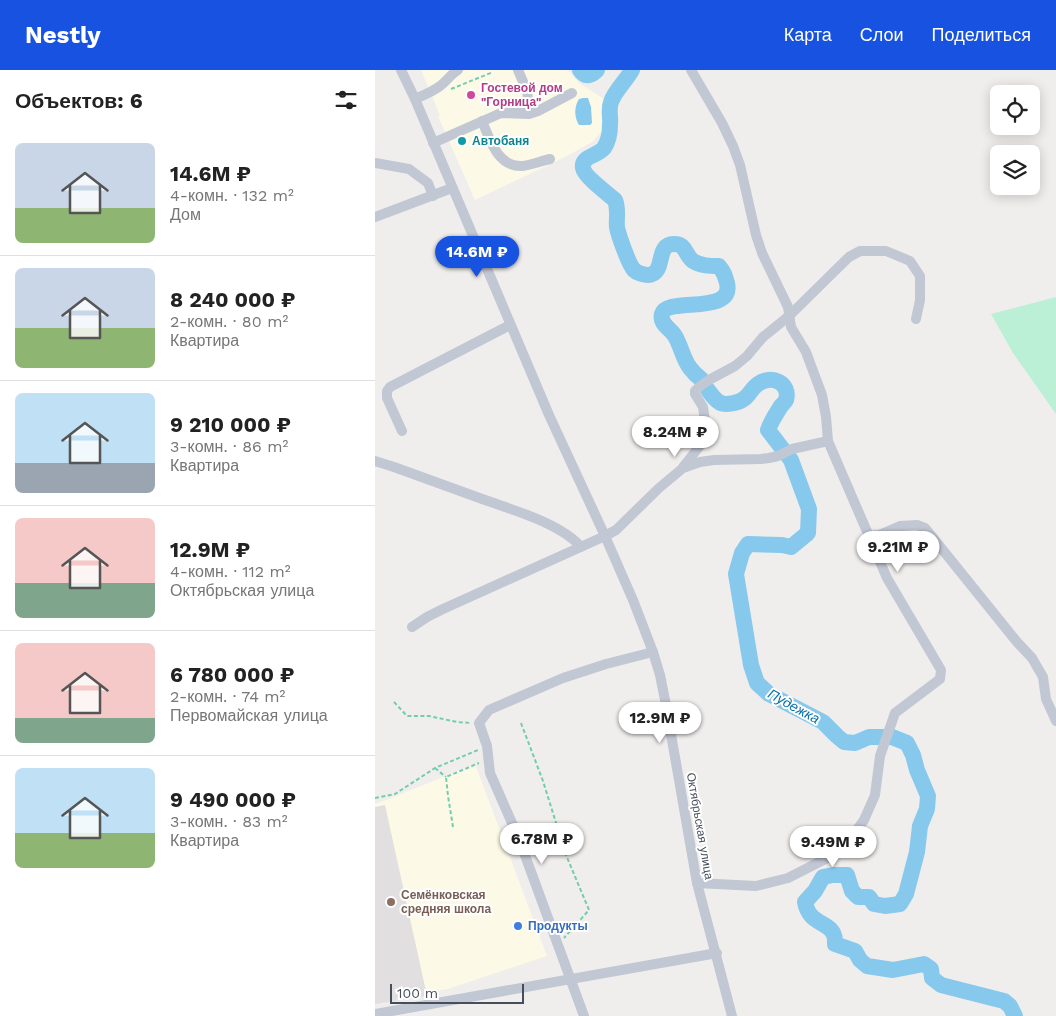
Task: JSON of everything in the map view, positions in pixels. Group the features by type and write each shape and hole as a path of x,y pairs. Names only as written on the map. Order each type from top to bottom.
{"street":[{"name":"Октябрьская улица","path":"401,70 549,415 633,600 653,652 665,700 697,883 733,1016"},
{"path":"415,99 434,90 458,70"},
{"path":"433,142 523,105 528,99 527,91 518,70"},
{"path":"691,70 723,123 733,146 762,253 788,307 791,327 806,352 823,396 827,416 828,441 887,578 941,670 940,679 895,713 883,743 875,795 865,820 849,841 837,852 787,878 756,886 697,883"},
{"path":"501,113 529,114 539,111 572,92"},
{"path":"482,122 496,153 507,162 521,166 550,159"},
{"path":"375,163 409,170 428,183 433,196"},
{"path":"375,218 452,188"},
{"path":"411,628 443,609 616,530 659,488 683,468 703,442 705,421 703,407 695,391 709,380 735,366 747,356 763,338 789,316 849,257 860,251 886,251 910,261 920,276 920,300 916,319"},
{"path":"402,431 387,398 387,391 390,387 510,325"},
{"path":"683,468 700,462 714,460 761,459 778,456 793,449 828,441"},
{"path":"375,461 525,514 557,528 572,537 581,547"},
{"path":"869,536 879,535 900,526 917,525 925,528 1032,658 1043,677 1046,699 1056,721"},
{"path":"583,1016 519,839 490,772 487,746 479,723 489,710 563,678 606,664 653,652"},
{"path":"375,1014 717,953"}],"path":[{"path":"434,90 439,94 493,72"},
{"path":"451,89 453,93"},
{"path":"394,702 407,716 429,716 457,722 479,723"},
{"path":"521,723 543,781 566,855 589,910 558,945"},
{"path":"375,798 395,794 435,768 487,746"},
{"path":"446,777 489,760"},
{"path":"435,768 446,777 453,827"}],"shaded area":[{"path":"421,70 568,70 579,83 604,99 602,131 592,142 565,157 475,200 438,116 440,115"},
{"path":"475,764 547,956 448,989 375,1000 375,804"},
{"name":"Семёнковская средняя школа","path":"385,805 427,996 375,1004 375,807"}],"green space":[{"path":"1056,297 1056,414 1013,353 991,314"}],"water":[{"path":"588,98 591,107 592,123 590,125 579,125 576,119 576,105 579,99"}],"waterway":[{"name":"Пудежка","path":"580,70 588,75 593,74 597,70"},
{"name":"Пудежка","path":"632,70 615,93 611,102 608,140 601,151 585,161 583,168 592,180 615,200 621,242 635,271 646,275 654,273 657,270 665,248 669,245 679,244 690,259 696,263 719,266 723,272 727,283 726,293 721,299 711,303 675,306 667,309 662,314 662,321 673,333 688,364 701,379"},
{"name":"Пудежка","path":"708,390 717,401 728,404 742,400 756,385 763,381 774,380 783,385 786,389 786,400 775,415 768,430 791,460 809,509 808,533 791,547 748,544 742,553 736,574 751,665 757,683 769,694 823,722 844,742 855,743 869,737 892,737 907,743 928,796 927,809 920,826 917,852 906,894 900,904 885,906 874,904 869,897 858,897 852,891 847,875 833,875 823,877 815,891 805,902 807,909 815,919 828,927 834,936 835,944 855,951 860,960 867,966 893,970 924,964 931,969 932,978 941,985 1004,1001 1010,1006 1015,1016"}],"place":[{"name":"Гостевой дом \"Горница\"","path":"471,95"},
{"name":"Автобаня","path":"462,141"},
{"name":"Семёнковская средняя школа","path":"391,902"},
{"name":"Продукты","path":"518,926"}]}
